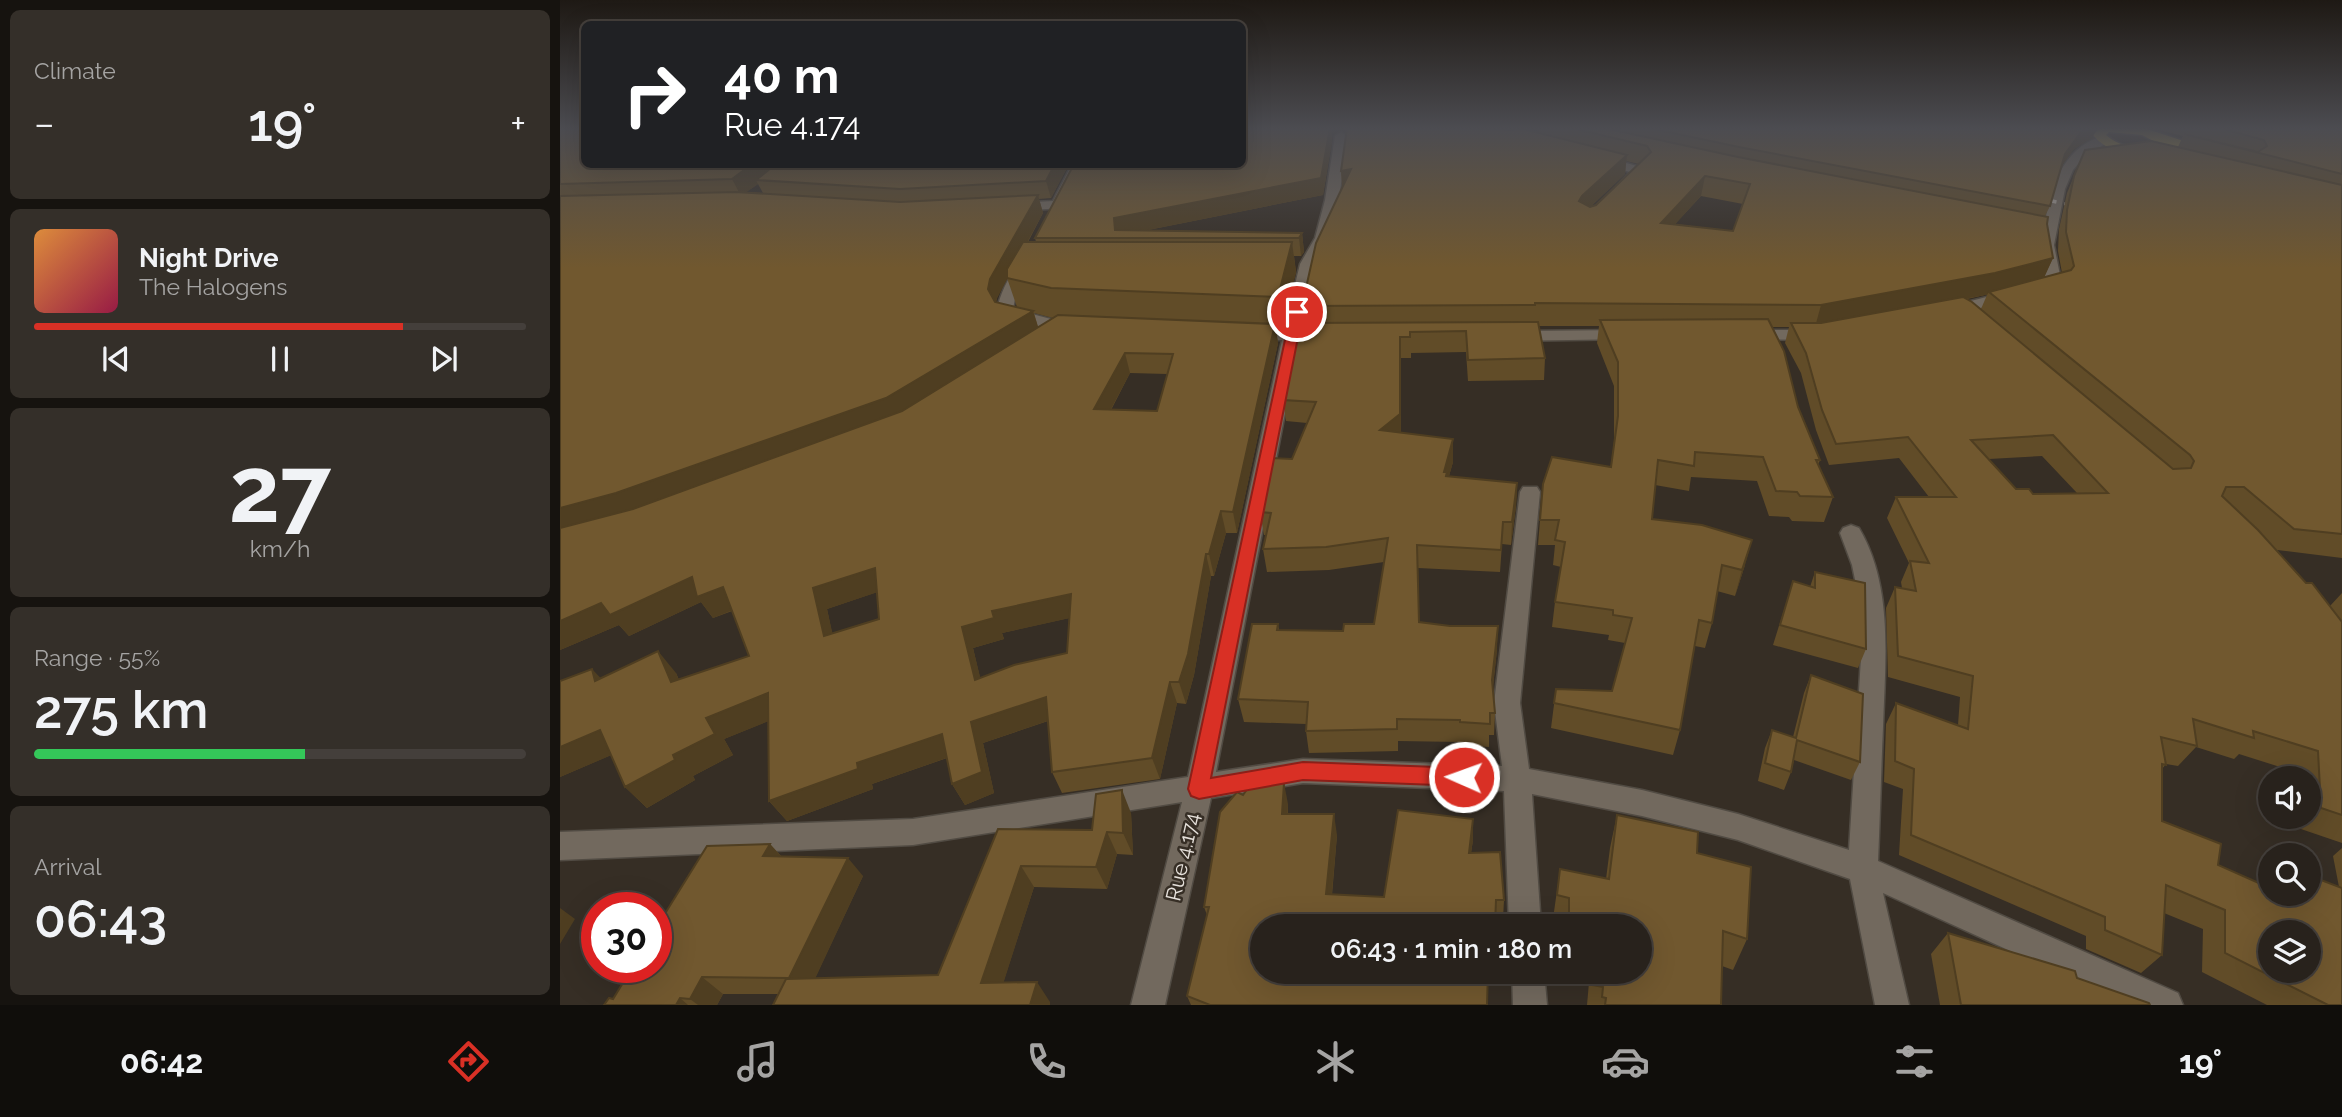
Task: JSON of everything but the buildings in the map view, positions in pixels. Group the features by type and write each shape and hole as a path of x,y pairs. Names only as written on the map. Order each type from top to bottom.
{"street":[{"path":"1003,208 1055,211 1073,175"},
{"name":"Rue 4.174","path":"1148,1005 1199,789 1291,337 1302,264 1322,238 1336,175"},
{"path":"1613,196 1634,175"},
{"path":"1934,314 2054,285 2047,245 2063,175"},
{"path":"2011,225 2050,233"},
{"path":"1032,345 1067,327 1009,315 1005,309 1007,299 1033,260"},
{"path":"1960,309 1979,321"},
{"path":"1227,333 1291,337 1346,336"},
{"path":"1729,335 1830,334"},
{"path":"1496,336 1647,335"},
{"path":"1770,335 1780,354"},
{"path":"1524,914 1517,779 1507,702 1530,492"},
{"path":"1851,533 1863,565 1872,604 1873,658 1863,869 1892,1005"},
{"path":"560,846 913,832 1303,771 1517,779 1642,803 1738,827 1863,869 2166,1005"},
{"path":"1529,984 1530,1005"}],"railway":[{"path":"2033,197 2085,208"}],"route":[{"path":"1297,312 1199,789 1303,771 1464,777"}]}
